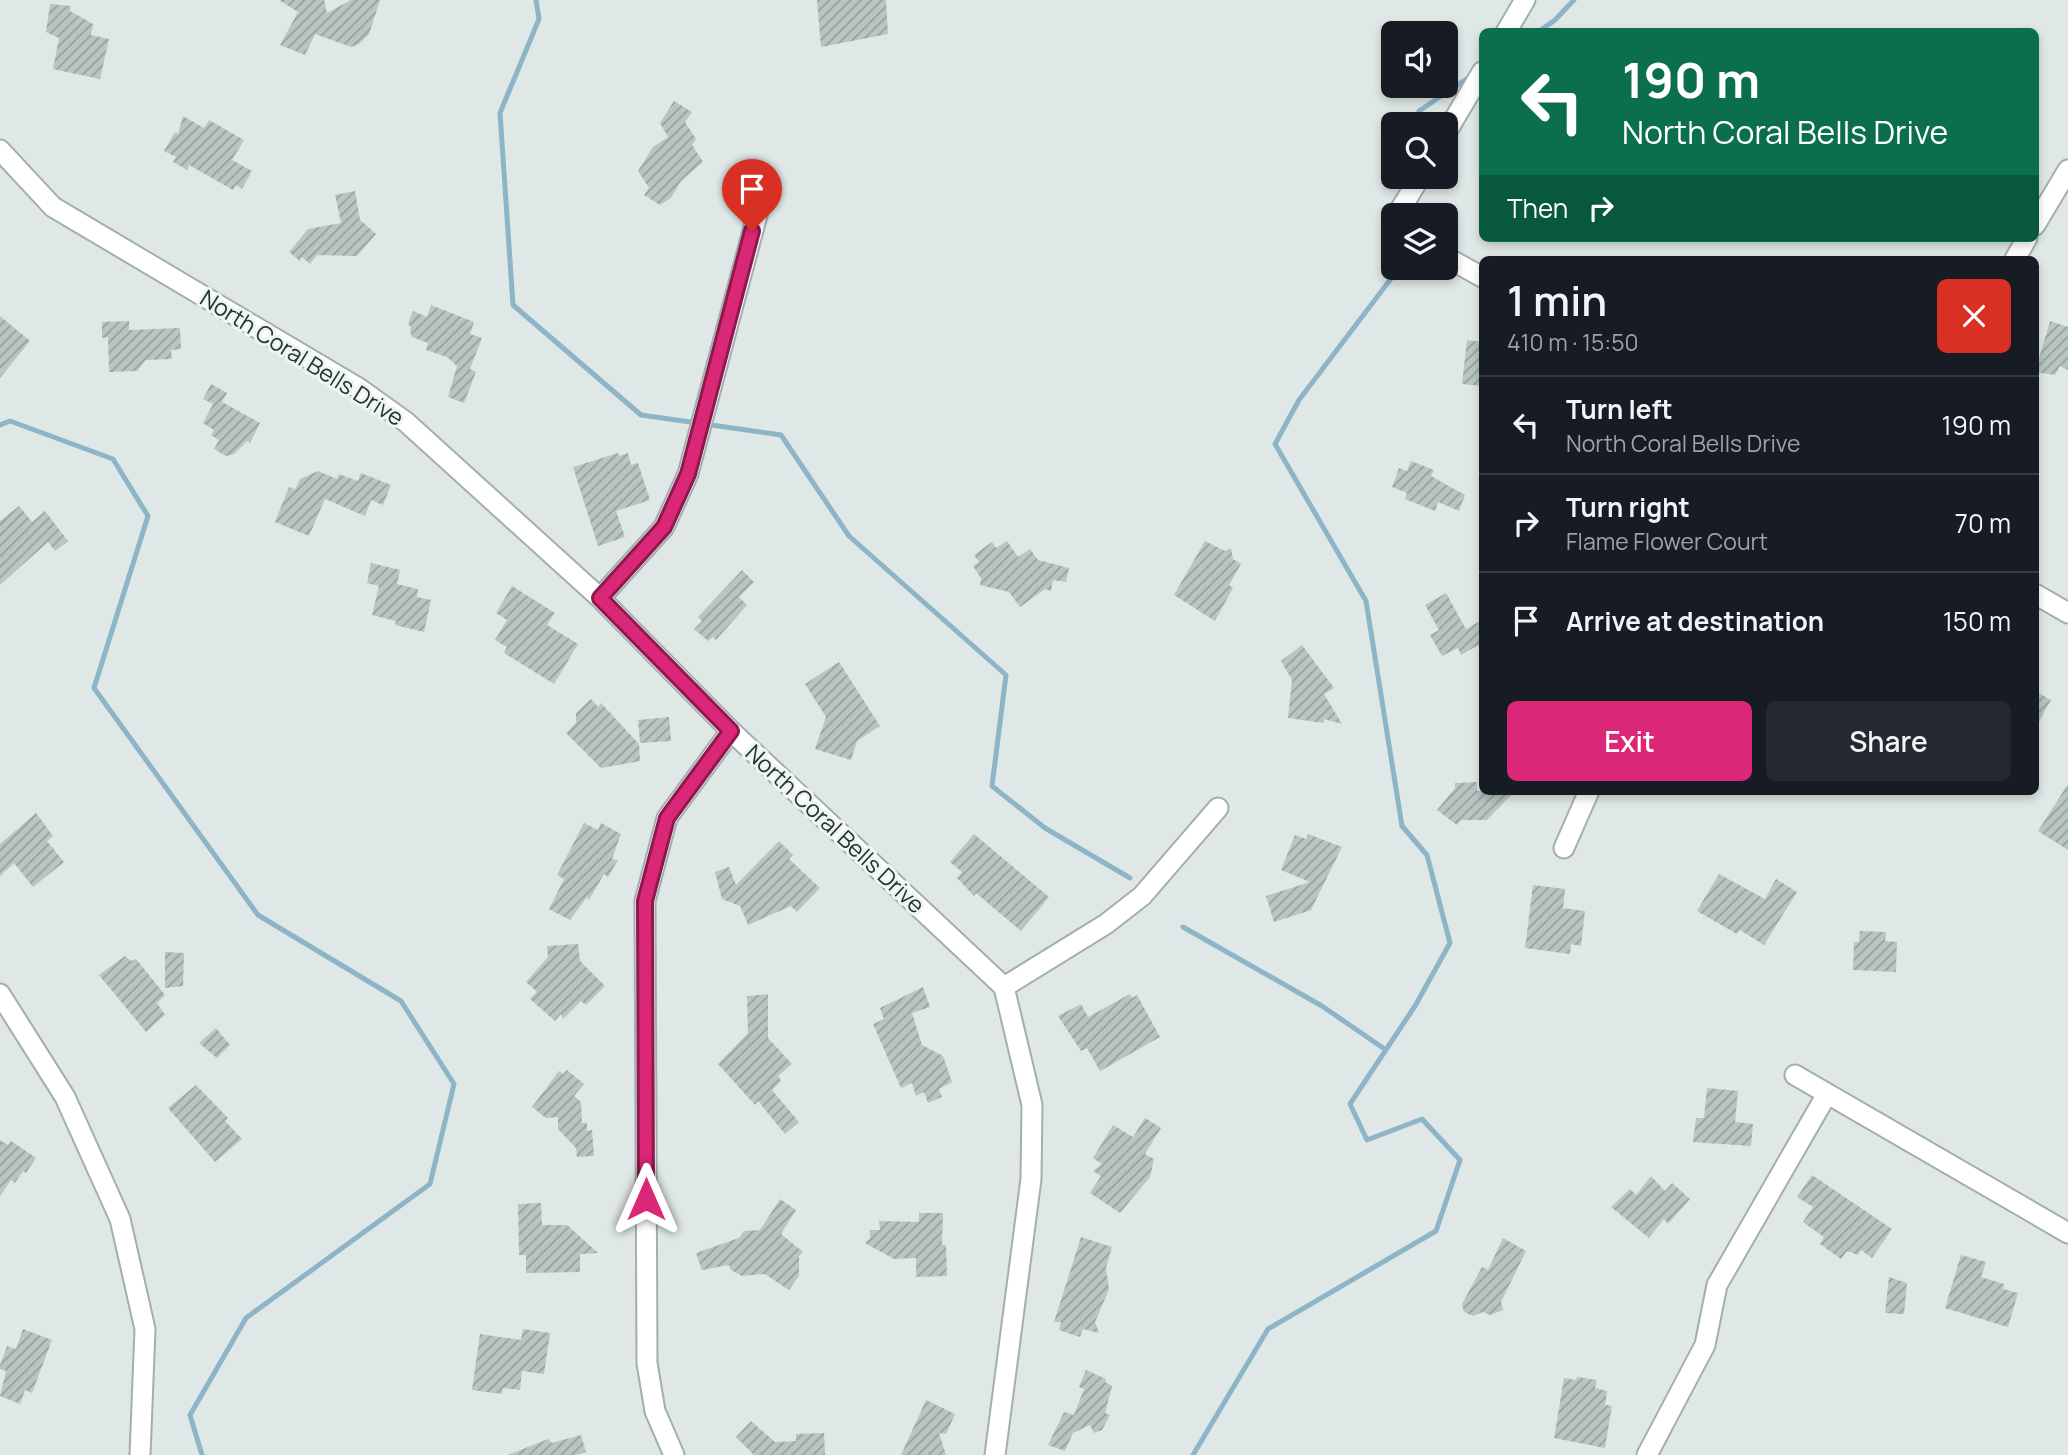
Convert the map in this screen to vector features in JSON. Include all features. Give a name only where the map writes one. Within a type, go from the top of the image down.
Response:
[{"type":"street","points":[[1508,28],[1525,0]]},
{"type":"street","points":[[1458,113],[1479,77]]},
{"type":"street","name":"North Coral Bells Drive","points":[[0,150],[52,207],[360,389],[406,422],[600,598],[731,731],[1004,987]]},
{"type":"street","points":[[2039,218],[2068,170]]},
{"type":"street","points":[[600,598],[664,527],[688,474],[760,204]]},
{"type":"street","points":[[1458,264],[1479,275]]},
{"type":"street","points":[[2039,596],[2068,613]]},
{"type":"street","points":[[674,1455],[655,1411],[647,1363],[645,901],[667,818],[731,731]]},
{"type":"street","points":[[1564,848],[1587,795]]},
{"type":"street","points":[[995,1455],[1031,1179],[1032,1105],[1004,987],[1106,924],[1142,895],[1218,808]]},
{"type":"street","points":[[0,994],[65,1097],[120,1219],[145,1329],[140,1455]]},
{"type":"street","points":[[1795,1075],[2068,1233]]},
{"type":"street","points":[[1647,1455],[1705,1345],[1717,1284],[1827,1094]]},
{"type":"building","points":[[279,0],[324,0],[327,13],[351,0],[380,0],[369,34],[359,44],[351,47],[315,34],[305,55],[280,45],[298,12]]},
{"type":"building","points":[[817,0],[886,0],[888,34],[821,47]]},
{"type":"building","points":[[50,4],[71,6],[70,11],[93,24],[91,35],[109,39],[100,79],[53,69],[59,38],[46,32]]},
{"type":"building","points":[[674,101],[692,112],[685,122],[696,139],[692,145],[703,162],[681,181],[671,198],[660,205],[644,195],[649,188],[638,171],[653,147],[668,137],[660,123]]},
{"type":"building","points":[[183,116],[204,128],[209,120],[244,140],[232,160],[252,171],[242,189],[236,185],[233,190],[189,165],[187,170],[173,162],[176,157],[164,151],[175,132],[178,134]]},
{"type":"building","points":[[355,191],[360,220],[376,234],[357,256],[317,255],[310,264],[302,257],[300,261],[289,252],[308,229],[341,223],[335,195]]},
{"type":"building","points":[[431,305],[474,322],[470,334],[482,338],[470,369],[476,372],[464,403],[448,397],[457,366],[447,357],[426,350],[428,343],[412,337],[408,324],[413,311],[427,317]]},
{"type":"building","points":[[0,316],[30,341],[0,378]]},
{"type":"building","points":[[129,321],[129,330],[180,328],[181,349],[171,350],[172,359],[146,360],[137,371],[109,372],[108,337],[102,338],[102,322]]},
{"type":"building","points":[[2050,321],[2068,327],[2068,370],[2060,366],[2055,375],[2039,373],[2039,358]]},
{"type":"building","points":[[1467,340],[1479,342],[1479,386],[1462,384]]},
{"type":"building","points":[[211,384],[227,393],[222,402],[260,423],[250,443],[247,441],[234,454],[226,456],[214,449],[219,440],[211,435],[214,430],[203,423],[213,404],[203,399]]},
{"type":"building","points":[[618,453],[619,456],[628,453],[631,465],[638,463],[650,500],[616,511],[625,537],[598,546],[573,467]]},
{"type":"building","points":[[1411,461],[1434,470],[1431,476],[1465,495],[1459,511],[1438,502],[1435,511],[1405,499],[1407,493],[1392,487],[1399,468],[1407,471]]},
{"type":"building","points":[[318,471],[337,479],[339,474],[358,481],[361,473],[391,485],[383,505],[371,500],[365,516],[325,499],[309,536],[275,522],[289,487],[295,489],[300,479]]},
{"type":"building","points":[[19,506],[32,522],[45,511],[68,541],[55,551],[48,542],[0,585],[0,521]]},
{"type":"building","points":[[1007,541],[1018,557],[1030,549],[1038,560],[1069,568],[1066,582],[1053,580],[1051,591],[1045,589],[1020,607],[1009,592],[980,585],[981,578],[973,566],[979,562],[974,555],[992,542],[996,548]]},
{"type":"building","points":[[1205,541],[1225,551],[1231,548],[1233,559],[1241,564],[1229,585],[1233,588],[1215,621],[1174,595]]},
{"type":"building","points":[[371,563],[400,570],[397,584],[418,589],[417,597],[431,600],[424,632],[395,625],[396,621],[372,615],[379,586],[367,583]]},
{"type":"building","points":[[742,570],[754,582],[739,597],[747,605],[716,640],[713,637],[708,641],[694,629],[702,621],[698,617]]},
{"type":"building","points":[[512,586],[555,613],[547,625],[578,644],[554,684],[504,653],[507,647],[495,640],[507,620],[496,613]]},
{"type":"building","points":[[1446,593],[1466,629],[1479,622],[1479,645],[1461,655],[1458,648],[1442,656],[1430,635],[1439,630],[1425,605]]},
{"type":"building","points":[[1302,645],[1334,688],[1324,694],[1342,724],[1324,719],[1324,723],[1288,718],[1292,680],[1281,661]]},
{"type":"building","points":[[839,662],[880,726],[857,741],[851,760],[815,749],[826,717],[805,684]]},
{"type":"building","points":[[2039,693],[2051,700],[2039,722]]},
{"type":"building","points":[[591,699],[598,707],[601,703],[639,744],[640,761],[601,768],[566,733],[576,723],[576,713]]},
{"type":"building","points":[[669,717],[671,741],[640,743],[638,720]]},
{"type":"building","points":[[1477,782],[1479,795],[1511,795],[1487,820],[1461,820],[1457,825],[1437,810],[1455,788],[1455,783]]},
{"type":"building","points":[[2068,784],[2068,850],[2038,831]]},
{"type":"building","points":[[36,813],[53,836],[47,841],[64,862],[33,887],[14,863],[0,876],[0,844]]},
{"type":"building","points":[[584,823],[598,830],[601,823],[621,834],[612,859],[618,860],[608,877],[604,874],[589,900],[587,897],[570,920],[549,909],[564,879],[557,875]]},
{"type":"building","points":[[974,834],[1049,897],[1021,931],[976,893],[974,896],[957,878],[962,872],[950,862]]},
{"type":"building","points":[[1308,834],[1342,847],[1311,910],[1274,922],[1266,896],[1310,882],[1281,870],[1295,835],[1306,839]]},
{"type":"building","points":[[779,841],[793,855],[789,859],[820,888],[797,912],[791,906],[748,925],[740,906],[722,899],[715,872],[729,867],[736,885]]},
{"type":"building","points":[[1719,874],[1765,899],[1776,879],[1797,892],[1764,945],[1740,930],[1737,934],[1697,911]]},
{"type":"building","points":[[1533,885],[1565,889],[1563,908],[1585,911],[1581,946],[1571,944],[1570,954],[1525,948]]},
{"type":"building","points":[[1860,931],[1886,932],[1885,941],[1897,942],[1896,972],[1853,970],[1854,942],[1859,942]]},
{"type":"building","points":[[578,944],[580,961],[605,986],[586,1005],[581,1001],[563,1019],[561,1014],[555,1021],[530,999],[537,992],[526,982],[548,957],[547,946]]},
{"type":"building","points":[[165,952],[184,953],[183,986],[165,988]]},
{"type":"building","points":[[125,956],[131,961],[136,959],[165,995],[157,1003],[165,1015],[146,1032],[99,975]]},
{"type":"building","points":[[923,987],[930,1007],[912,1013],[922,1045],[943,1056],[952,1082],[939,1089],[942,1097],[928,1103],[924,1092],[916,1096],[912,1083],[901,1088],[873,1024],[884,1019],[880,1008]]},
{"type":"building","points":[[768,994],[768,1038],[792,1064],[778,1076],[781,1081],[772,1090],[799,1122],[785,1134],[758,1101],[755,1105],[718,1064],[748,1033],[747,996]]},
{"type":"building","points":[[1130,994],[1132,998],[1137,995],[1160,1037],[1100,1071],[1087,1048],[1081,1051],[1058,1016],[1081,1004],[1088,1017]]},
{"type":"building","points":[[216,1028],[230,1045],[217,1058],[199,1043]]},
{"type":"building","points":[[567,1070],[584,1084],[574,1096],[581,1102],[582,1123],[587,1123],[587,1131],[592,1130],[594,1156],[577,1157],[576,1148],[558,1129],[558,1117],[546,1118],[532,1107],[559,1071],[563,1074]]},
{"type":"building","points":[[196,1085],[228,1118],[225,1121],[242,1139],[215,1162],[168,1108]]},
{"type":"building","points":[[1707,1088],[1738,1091],[1735,1122],[1753,1124],[1751,1146],[1693,1142],[1696,1118],[1704,1118]]},
{"type":"building","points":[[1145,1118],[1161,1128],[1145,1154],[1154,1159],[1150,1177],[1120,1213],[1090,1193],[1101,1176],[1093,1171],[1102,1164],[1093,1158],[1113,1125],[1133,1137]]},
{"type":"building","points":[[0,1140],[8,1145],[11,1141],[36,1158],[26,1173],[23,1171],[15,1183],[11,1180],[0,1196]]},
{"type":"building","points":[[1812,1175],[1892,1229],[1872,1258],[1861,1250],[1858,1255],[1847,1251],[1841,1259],[1820,1244],[1824,1237],[1803,1222],[1813,1207],[1797,1197]]},
{"type":"building","points":[[1651,1176],[1665,1191],[1672,1183],[1690,1199],[1668,1224],[1664,1219],[1649,1238],[1611,1207],[1630,1189],[1636,1195]]},
{"type":"building","points":[[780,1199],[796,1210],[781,1234],[803,1252],[799,1256],[799,1276],[789,1290],[765,1274],[742,1276],[731,1270],[729,1265],[702,1270],[696,1253],[739,1238],[744,1231],[760,1230]]},
{"type":"building","points":[[541,1203],[542,1225],[567,1225],[598,1253],[580,1254],[580,1272],[526,1273],[526,1255],[519,1255],[518,1204]]},
{"type":"building","points":[[919,1213],[943,1213],[942,1245],[946,1245],[947,1276],[916,1277],[916,1258],[894,1259],[865,1243],[870,1238],[870,1230],[880,1230],[879,1221],[919,1222]]},
{"type":"building","points":[[1081,1237],[1112,1247],[1106,1268],[1109,1289],[1095,1322],[1099,1333],[1083,1329],[1080,1337],[1059,1330],[1061,1322],[1054,1322]]},
{"type":"building","points":[[1503,1238],[1526,1251],[1501,1302],[1503,1310],[1490,1315],[1483,1312],[1473,1316],[1464,1312],[1462,1304],[1482,1267],[1488,1270]]},
{"type":"building","points":[[1961,1255],[1986,1262],[1981,1277],[2004,1284],[2003,1289],[2018,1293],[2008,1327],[1945,1308]]},
{"type":"building","points":[[1889,1277],[1907,1283],[1904,1314],[1885,1313]]},
{"type":"building","points":[[23,1329],[52,1340],[32,1393],[25,1390],[20,1404],[0,1396],[6,1371],[0,1369],[0,1365],[7,1346],[16,1349]]},
{"type":"building","points":[[523,1329],[550,1333],[544,1374],[522,1371],[520,1390],[503,1388],[502,1394],[472,1390],[480,1334],[521,1340]]},
{"type":"building","points":[[1086,1370],[1106,1379],[1105,1382],[1112,1386],[1105,1413],[1110,1415],[1102,1430],[1094,1433],[1090,1425],[1073,1433],[1065,1451],[1048,1445],[1064,1412],[1074,1415],[1084,1389],[1079,1387]]},
{"type":"building","points":[[1577,1377],[1597,1380],[1595,1388],[1607,1391],[1605,1405],[1612,1406],[1605,1448],[1554,1438],[1564,1378],[1576,1380]]},
{"type":"building","points":[[926,1400],[955,1414],[946,1434],[939,1433],[946,1455],[901,1455]]},
{"type":"building","points":[[751,1421],[775,1442],[796,1441],[796,1434],[824,1433],[825,1455],[754,1455],[736,1437]]},
{"type":"building","points":[[581,1435],[586,1452],[577,1455],[508,1455],[548,1439],[552,1443]]},
{"type":"waterway","points":[[536,0],[539,19],[500,113],[513,305],[641,415],[781,435],[849,536],[1006,675],[992,786],[1045,828],[1130,878]]},
{"type":"waterway","points":[[1544,28],[1574,0]]},
{"type":"waterway","points":[[1419,112],[1471,76]]},
{"type":"waterway","points":[[1193,1455],[1268,1329],[1436,1231],[1460,1160],[1422,1119],[1367,1140],[1350,1104],[1415,1006],[1450,943],[1427,855],[1402,826],[1366,601],[1275,444],[1299,400],[1390,280]]},
{"type":"waterway","points":[[0,425],[10,421],[113,459],[148,516],[94,688],[258,915],[401,1001],[454,1084],[430,1184],[246,1318],[190,1415],[202,1455]]},
{"type":"waterway","points":[[1183,927],[1322,1006],[1386,1050]]},
{"type":"route","points":[[646,1199],[645,901],[667,818],[731,731],[600,598],[664,527],[688,474],[752,231]]}]
